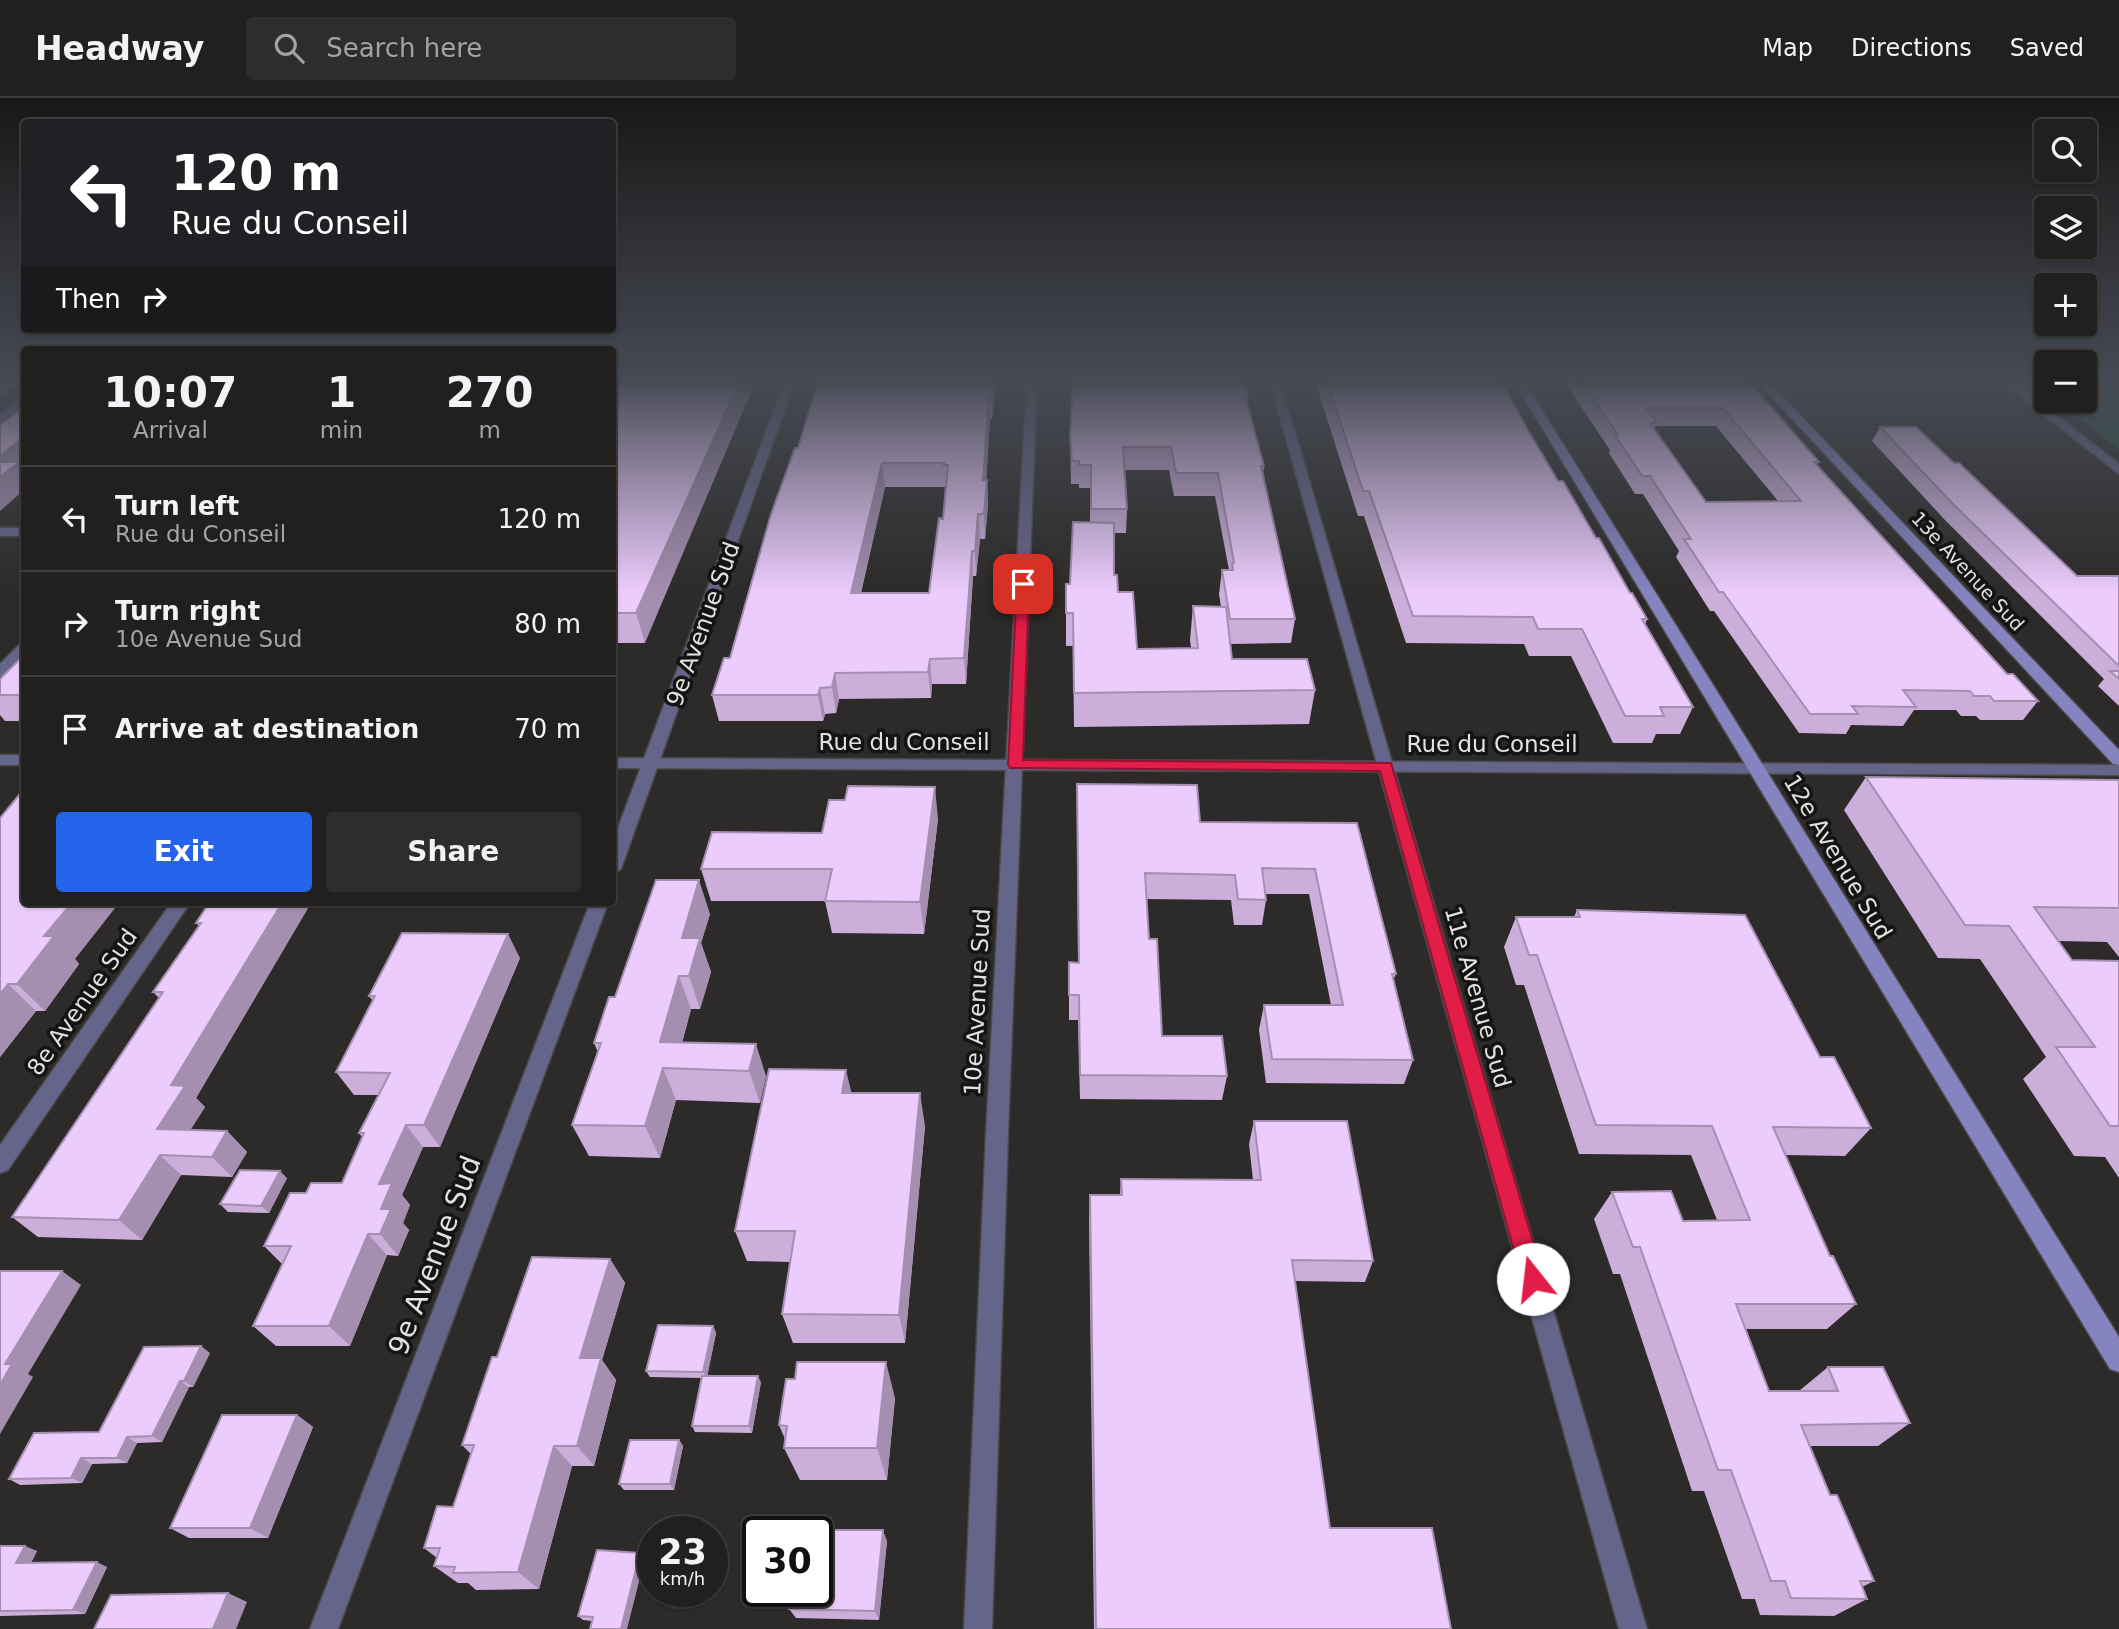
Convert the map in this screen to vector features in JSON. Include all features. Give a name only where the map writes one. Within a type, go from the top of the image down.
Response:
[{"type":"main road","name":"12e Avenue Sud","points":[[1561,449],[2119,1360]]},
{"type":"main road","name":"13e Avenue Sud","points":[[1826,449],[2119,760]]},
{"type":"street","name":"9e Avenue Sud","points":[[616,858],[765,449]]},
{"type":"street","name":"10e Avenue Sud","points":[[978,1629],[997,1134],[1029,449]]},
{"type":"street","name":"11e Avenue Sud","points":[[1295,449],[1633,1629]]},
{"type":"street","points":[[2093,449],[2119,470]]},
{"type":"street","points":[[0,532],[21,532]]},
{"type":"street","points":[[0,672],[21,651]]},
{"type":"street","points":[[0,760],[21,760]]},
{"type":"street","name":"Rue du Conseil","points":[[616,763],[2119,770]]},
{"type":"street","name":"8e Avenue Sud","points":[[0,1163],[179,906]]},
{"type":"street","name":"9e Avenue Sud","points":[[324,1629],[598,906]]},
{"type":"building","points":[[616,449],[709,449],[636,613],[616,613]]},
{"type":"building","points":[[794,449],[985,449],[983,480],[987,480],[984,514],[978,514],[975,551],[972,551],[964,658],[930,659],[928,672],[835,673],[832,687],[820,688],[818,695],[712,695],[724,658],[730,658],[771,514]],"holes":[[[882,463],[944,463],[943,465],[948,465],[943,519],[939,518],[929,593],[851,593]]]},
{"type":"building","points":[[1071,449],[1123,449],[1127,509],[1091,509],[1091,465],[1079,465],[1079,461],[1072,461]]},
{"type":"building","points":[[1171,449],[1260,449],[1295,619],[1230,619],[1222,570],[1233,570],[1234,563],[1218,473],[1176,473]]},
{"type":"building","points":[[1349,449],[1539,449],[1558,481],[1563,481],[1632,593],[1647,619],[1642,619],[1693,707],[1660,707],[1664,716],[1625,716],[1582,629],[1538,629],[1533,617],[1413,616],[1369,491],[1363,491]]},
{"type":"building","points":[[1625,449],[1669,449],[1706,502],[1801,501],[1758,449],[1808,449],[1819,462],[1814,462],[2007,674],[2013,674],[2038,701],[1994,701],[1990,696],[1974,696],[1970,691],[1903,690],[1916,707],[1852,706],[1858,714],[1810,714],[1723,592],[1719,592],[1684,539],[1691,539],[1650,476],[1642,476]]},
{"type":"building","points":[[1901,449],[1940,449],[1954,463],[1959,463],[2077,576],[2119,576],[2119,666],[1954,505]]},
{"type":"building","points":[[0,462],[19,462],[0,477]]},
{"type":"building","points":[[1073,522],[1114,523],[1114,575],[1117,575],[1118,592],[1133,592],[1137,649],[1198,648],[1193,606],[1226,607],[1232,659],[1307,659],[1315,690],[1074,693],[1073,613],[1066,613],[1066,584],[1070,584]]},
{"type":"building","points":[[21,658],[21,695],[0,695],[0,679]]},
{"type":"building","points":[[2110,671],[2119,671],[2119,679]]},
{"type":"building","points":[[1866,777],[2119,780],[2119,908],[2034,907],[2072,960],[2119,961],[2119,1126],[2110,1126],[2056,1047],[2095,1047],[2009,926],[1965,925]]},
{"type":"building","points":[[1077,784],[1197,785],[1200,822],[1357,823],[1396,974],[1392,974],[1413,1060],[1272,1059],[1264,1005],[1343,1005],[1315,869],[1262,868],[1266,900],[1238,899],[1235,875],[1145,873],[1149,939],[1157,939],[1162,1036],[1222,1036],[1227,1076],[1080,1075],[1079,995],[1069,995],[1069,962],[1079,963]]},
{"type":"building","points":[[848,786],[935,787],[920,902],[825,901],[832,869],[701,869],[712,832],[822,833],[829,800],[845,800]]},
{"type":"building","points":[[21,793],[21,906],[69,906],[44,936],[54,936],[17,984],[8,984],[0,994],[0,818]]},
{"type":"building","points":[[656,880],[699,880],[682,938],[700,938],[689,976],[679,976],[660,1042],[756,1044],[749,1071],[663,1068],[645,1126],[572,1125],[601,1043],[594,1043],[609,997],[615,997]]},
{"type":"building","points":[[207,906],[280,906],[171,1085],[185,1086],[157,1129],[227,1131],[212,1157],[160,1155],[119,1220],[12,1217],[163,992],[153,992],[201,923],[196,923]]},
{"type":"building","points":[[1577,910],[1745,915],[1820,1057],[1834,1057],[1871,1128],[1773,1127],[1830,1256],[1833,1256],[1856,1304],[1736,1304],[1769,1391],[1838,1391],[1828,1367],[1883,1367],[1910,1423],[1801,1425],[1830,1495],[1837,1495],[1874,1581],[1860,1581],[1867,1599],[1791,1598],[1785,1581],[1771,1581],[1731,1470],[1718,1470],[1640,1247],[1633,1247],[1612,1192],[1671,1191],[1683,1221],[1750,1220],[1712,1126],[1596,1125],[1537,955],[1529,955],[1516,917],[1580,917]]},
{"type":"building","points":[[402,933],[508,934],[424,1125],[406,1125],[379,1184],[392,1183],[381,1209],[391,1209],[380,1234],[368,1234],[329,1326],[253,1326],[291,1246],[264,1246],[290,1193],[306,1193],[311,1183],[342,1183],[364,1133],[359,1133],[390,1073],[336,1072],[375,996],[369,996]]},
{"type":"building","points":[[769,1069],[846,1070],[842,1093],[920,1093],[899,1315],[782,1314],[795,1231],[735,1231]]},
{"type":"building","points":[[1254,1121],[1347,1121],[1373,1261],[1292,1260],[1330,1528],[1432,1528],[1451,1629],[1096,1629],[1090,1195],[1122,1195],[1121,1179],[1261,1180]]},
{"type":"building","points":[[240,1170],[280,1171],[261,1206],[220,1204]]},
{"type":"building","points":[[532,1257],[610,1259],[580,1358],[601,1358],[577,1446],[554,1446],[518,1572],[453,1573],[455,1567],[434,1566],[440,1548],[424,1548],[437,1506],[453,1507],[474,1445],[462,1445],[492,1357],[497,1357]]},
{"type":"building","points":[[0,1271],[62,1271],[5,1364],[12,1364],[0,1385]]},
{"type":"building","points":[[658,1325],[713,1326],[703,1372],[646,1371]]},
{"type":"building","points":[[201,1346],[152,1436],[127,1437],[117,1458],[81,1458],[71,1478],[9,1479],[34,1433],[99,1432],[144,1347]]},
{"type":"building","points":[[797,1362],[886,1362],[877,1448],[784,1448],[787,1426],[779,1425],[786,1379],[795,1379]]},
{"type":"building","points":[[702,1376],[758,1376],[749,1426],[692,1426]]},
{"type":"building","points":[[222,1415],[297,1415],[250,1528],[170,1528]]},
{"type":"building","points":[[630,1440],[679,1440],[670,1484],[619,1484]]},
{"type":"building","points":[[833,1530],[883,1530],[875,1611],[789,1609],[833,1607]]},
{"type":"building","points":[[0,1546],[25,1546],[16,1563],[97,1562],[73,1610],[0,1611]]},
{"type":"building","points":[[597,1550],[637,1553],[637,1565],[621,1629],[590,1629],[593,1617],[578,1616]]},
{"type":"building","points":[[228,1593],[213,1629],[94,1629],[111,1595]]},
{"type":"route","points":[[1023,584],[1015,765],[1386,766],[1533,1279]]}]
